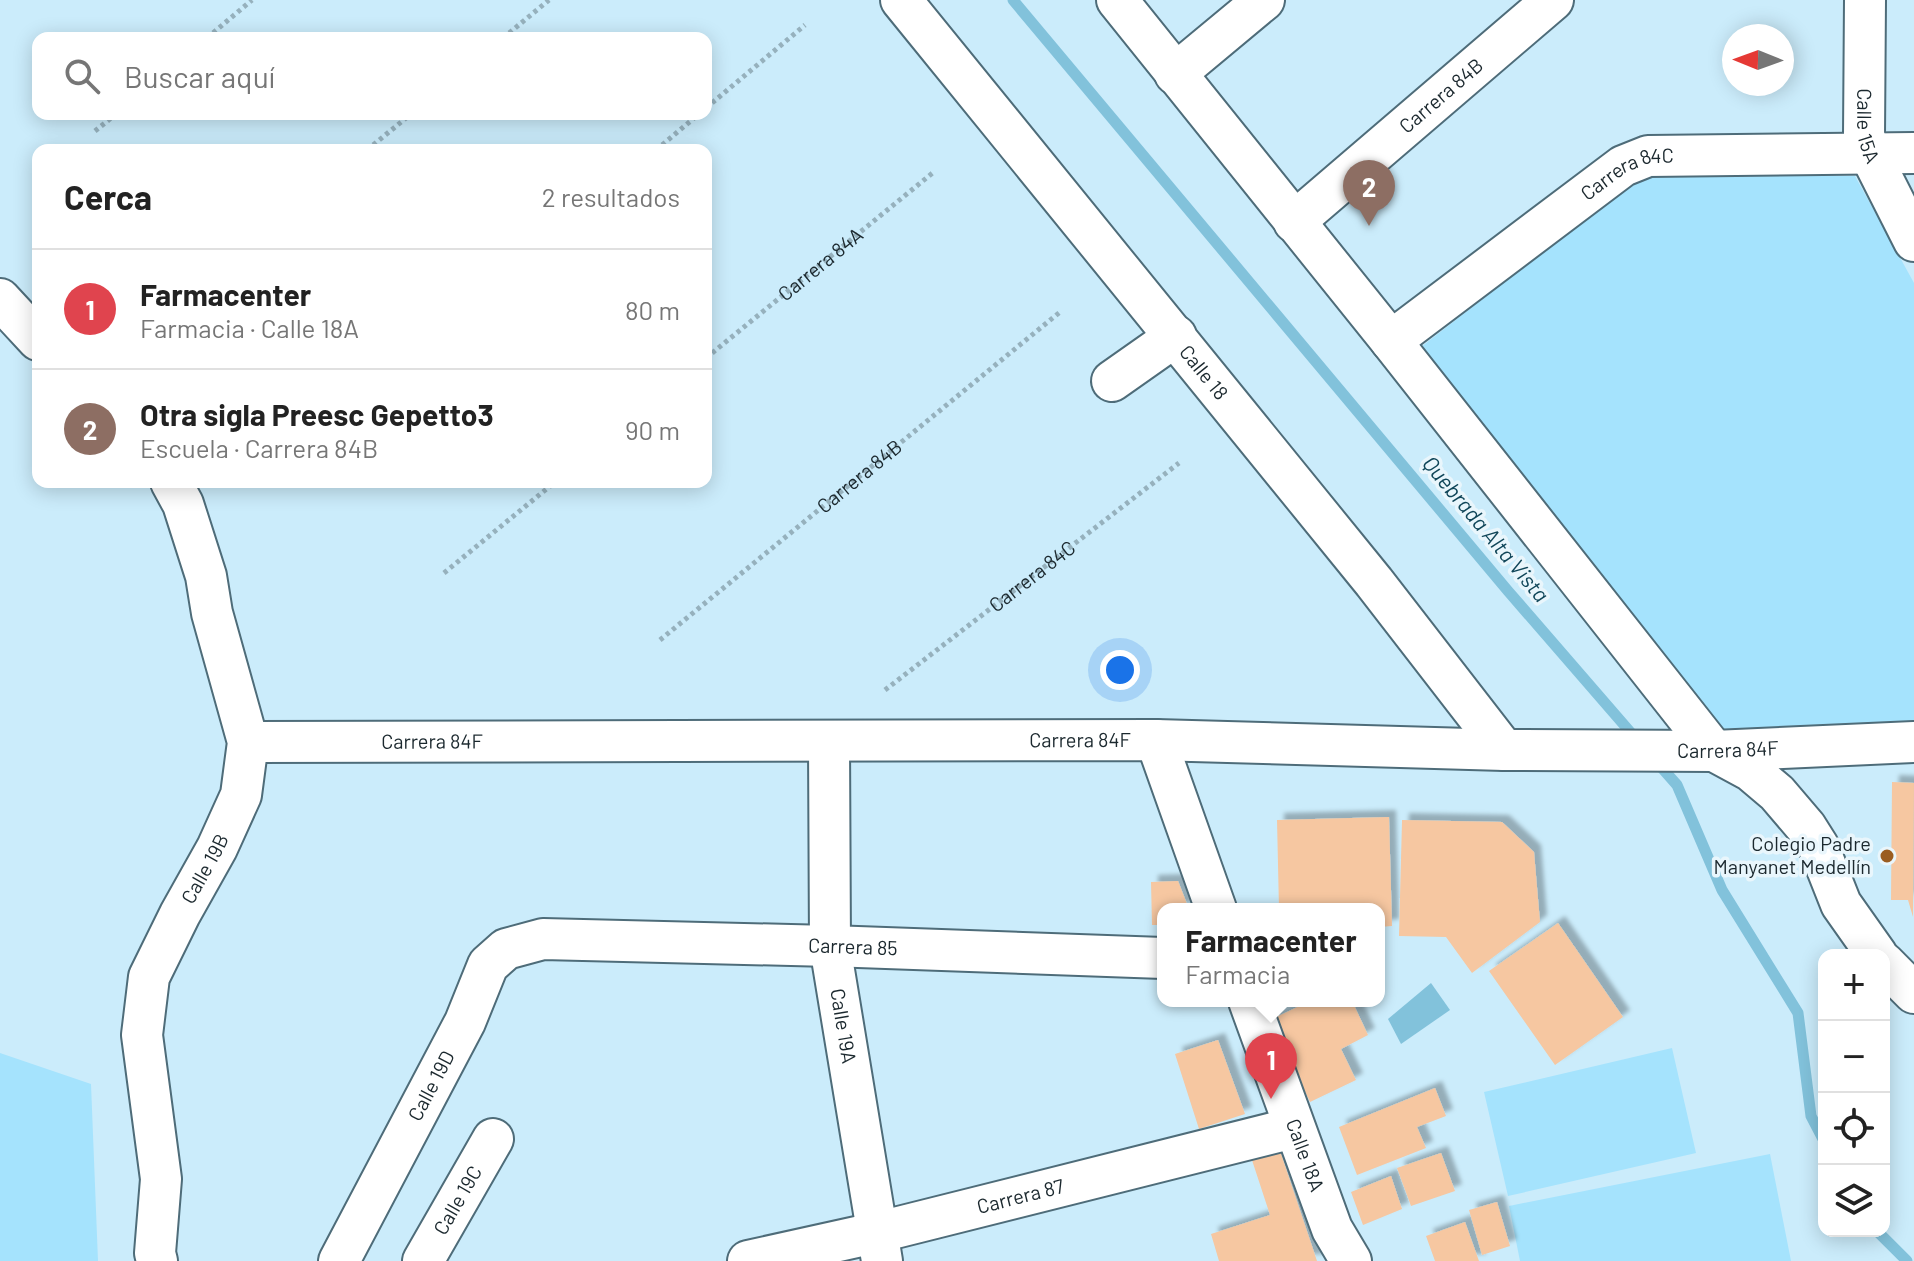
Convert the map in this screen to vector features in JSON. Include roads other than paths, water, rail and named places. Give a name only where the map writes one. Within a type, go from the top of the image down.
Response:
[{"type":"street","name":"Calle 18","points":[[901,0],[1374,582],[1504,750]]},
{"type":"street","points":[[1117,0],[1714,751],[1751,771],[1777,793],[1806,827],[1818,846],[1841,904],[1873,949]]},
{"type":"street","points":[[1175,74],[1264,0]]},
{"type":"street","name":"Carrera 84B","points":[[1294,222],[1553,0]]},
{"type":"street","name":"Calle 15A","points":[[1865,0],[1864,135],[1870,154],[1914,241]]},
{"type":"street","name":"Carrera 84C","points":[[1391,341],[1623,166],[1648,156],[1914,153]]},
{"type":"street","points":[[0,299],[32,334]]},
{"type":"street","points":[[1112,381],[1176,336]]},
{"type":"street","name":"Calle 19B","points":[[157,1261],[161,1179],[142,1035],[149,977],[217,848],[241,795],[248,742],[212,613],[206,576],[183,504],[174,488]]},
{"type":"street","points":[[1156,740],[1214,903]]},
{"type":"street","name":"Carrera 84F","points":[[248,742],[1156,740],[1504,750],[1714,751],[1914,742]]},
{"type":"street","name":"Calle 19A","points":[[829,743],[830,946],[880,1247]]},
{"type":"street","name":"Carrera 85","points":[[543,939],[1157,958]]},
{"type":"street","name":"Calle 19D","points":[[339,1261],[465,1022],[488,965],[506,949],[543,939]]},
{"type":"street","points":[[1890,969],[1914,993]]},
{"type":"street","name":"Calle 18A","points":[[1251,1007],[1332,1229],[1351,1261]]},
{"type":"street","name":"Carrera 87","points":[[748,1261],[880,1247],[1293,1128]]},
{"type":"street","name":"Calle 19C","points":[[423,1261],[493,1139]]},
{"type":"waterway","name":"Quebrada Alta Vista","points":[[1013,0],[1508,591],[1638,741]]},
{"type":"waterway","name":"Quebrada Alta Vista","points":[[1655,760],[1677,785],[1722,890],[1798,1013],[1811,1116],[1818,1129]]},
{"type":"waterway","name":"Quebrada Alta Vista","points":[[1883,1237],[1907,1261]]},
{"type":"place","name":"Otra sigla Preesc Gepetto3","points":[[1369,226]]},
{"type":"place","name":"Colegio Padre Manyanet Medellín","points":[[1887,856]]},
{"type":"place","name":"Farmacenter","points":[[1271,1099]]}]
